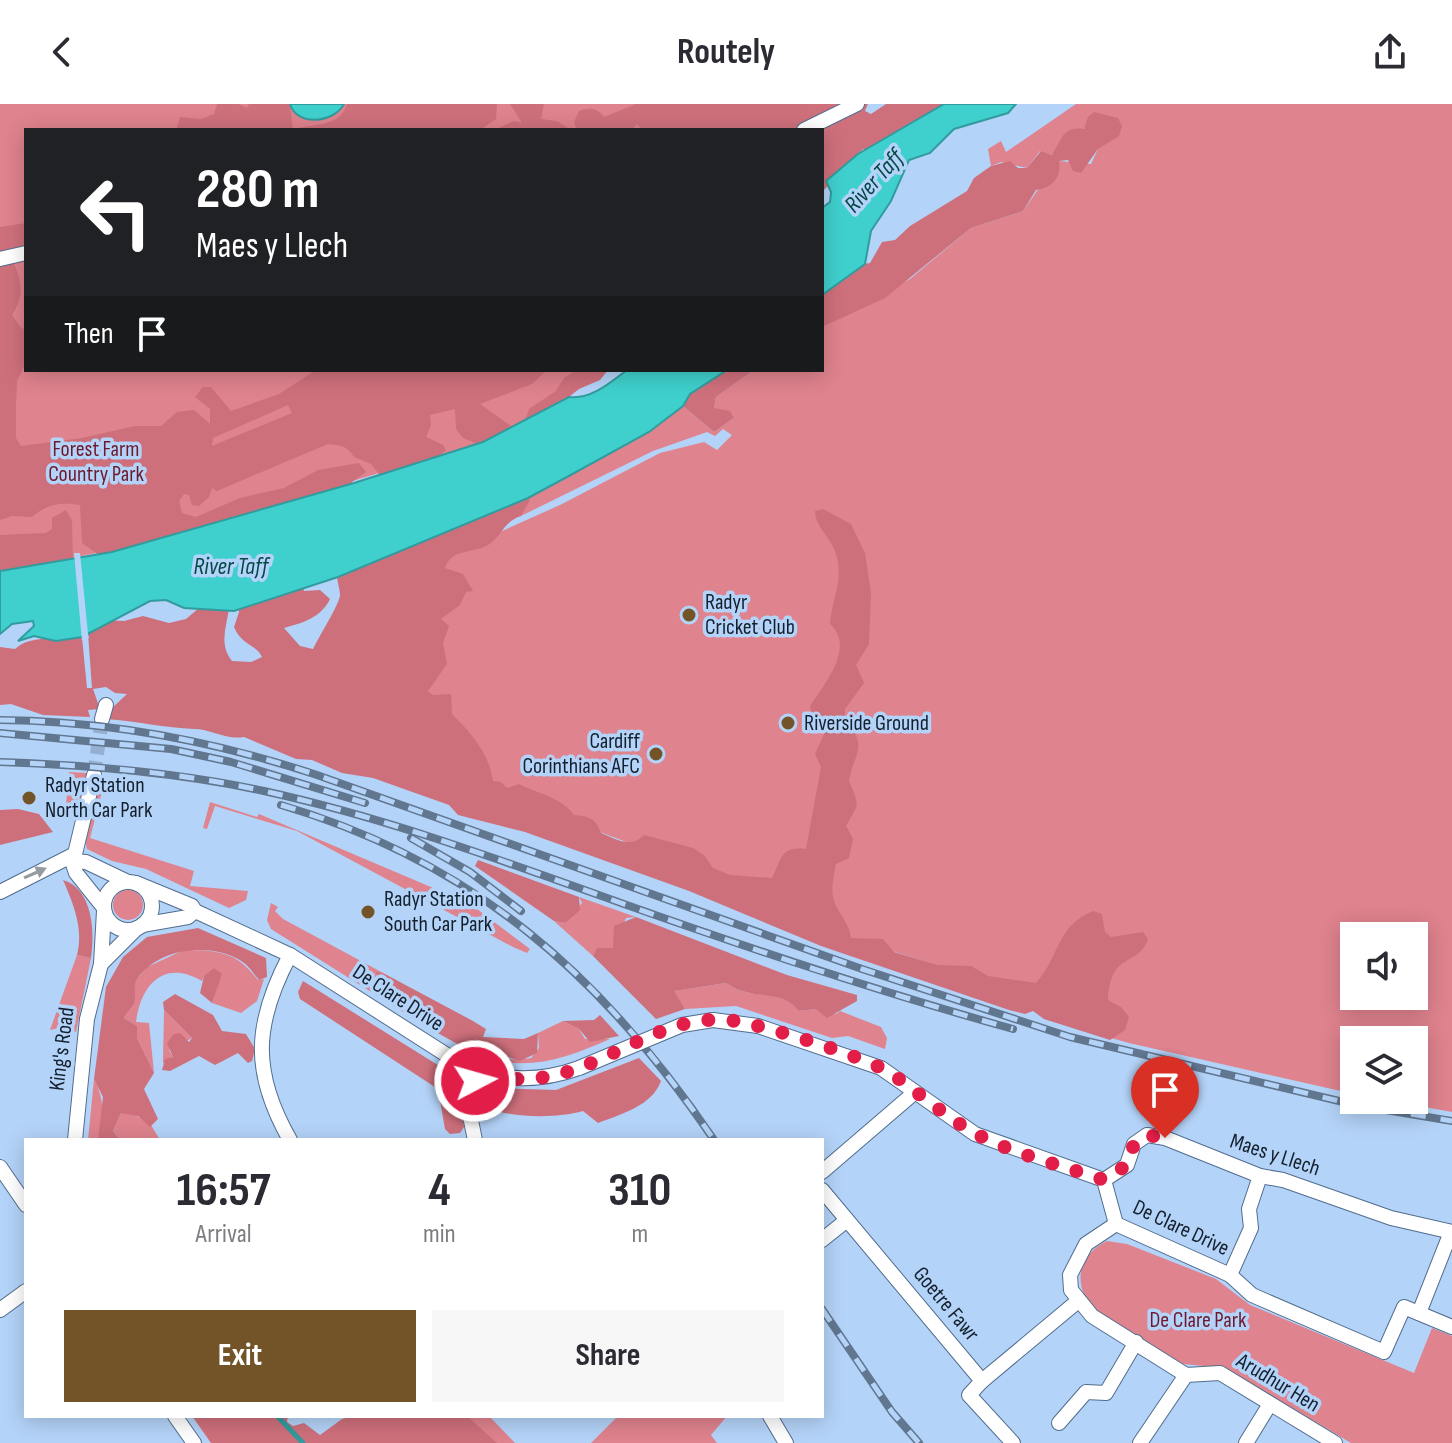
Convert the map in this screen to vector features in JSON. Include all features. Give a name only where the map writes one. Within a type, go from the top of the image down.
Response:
[{"type":"street","points":[[808,128],[857,104]]},
{"type":"street","points":[[0,259],[24,253]]},
{"type":"street","points":[[94,775],[80,842],[72,859],[76,873],[116,926],[140,926],[188,917],[195,911]]},
{"type":"street","points":[[0,892],[25,876],[72,859]]},
{"type":"street","name":"De Clare Drive","points":[[72,859],[192,906],[195,911],[290,955],[477,1072],[530,1079],[579,1068],[682,1025],[713,1020],[758,1026],[881,1068],[975,1134],[1104,1180],[1116,1224],[1230,1275],[1252,1295],[1384,1352],[1404,1307],[1419,1313]]},
{"type":"street","points":[[101,964],[150,914],[151,900],[132,882],[108,891],[104,910]]},
{"type":"street","name":"King's Road","points":[[75,1138],[87,1019],[101,964],[104,910]]},
{"type":"street","points":[[289,1138],[266,1088],[261,1033],[270,996],[290,955]]},
{"type":"street","points":[[475,1138],[469,1111],[477,1072]]},
{"type":"street","points":[[824,1170],[914,1093]]},
{"type":"street","name":"Maes y Llech","points":[[1104,1180],[1127,1165],[1134,1144],[1147,1135],[1165,1138],[1260,1176],[1283,1180],[1391,1218],[1452,1232]]},
{"type":"street","points":[[0,1167],[24,1202]]},
{"type":"street","points":[[1230,1275],[1251,1228],[1249,1209],[1260,1176]]},
{"type":"street","name":"Goetre Fawr","points":[[824,1192],[982,1381]]},
{"type":"street","points":[[824,1238],[847,1220]]},
{"type":"street","points":[[1116,1224],[1086,1244],[1076,1259],[1071,1290],[1092,1316],[1186,1375],[1140,1443]]},
{"type":"street","points":[[1452,1232],[1419,1313],[1452,1327]]},
{"type":"street","points":[[0,1310],[24,1292]]},
{"type":"street","points":[[1013,1443],[969,1395],[1078,1301]]},
{"type":"street","points":[[1059,1423],[1086,1392],[1106,1393],[1136,1342]]},
{"type":"street","name":"Arudhur Hen","points":[[1186,1375],[1220,1373],[1335,1443]]},
{"type":"street","points":[[1246,1443],[1270,1404]]},
{"type":"street","points":[[176,1418],[194,1443]]},
{"type":"street","points":[[771,1418],[786,1443]]},
{"type":"green space","name":"Forest Farm Country Park","points":[[0,104],[849,104],[799,128],[24,128],[24,372],[602,372],[545,412],[483,442],[135,546],[0,571]]},
{"type":"green space","points":[[217,104],[239,104],[247,108],[249,104],[290,104],[293,128],[177,128],[180,117],[201,119],[214,114]]},
{"type":"green space","points":[[347,104],[497,104],[496,119],[483,128],[301,128],[332,121]]},
{"type":"green space","points":[[510,104],[544,104],[541,119],[557,121],[568,128],[498,128],[514,121],[522,123]]},
{"type":"green space","points":[[636,104],[868,104],[865,111],[871,114],[886,104],[946,104],[870,155],[863,149],[824,190],[824,128],[640,128],[637,124],[633,128],[576,128],[574,122],[579,111],[583,110],[596,110],[604,117]]},
{"type":"green space","points":[[1076,104],[1452,104],[1452,1112],[1428,1108],[1428,1026],[1340,1026],[1340,1091],[1129,1043],[1044,1019],[1040,997],[831,932],[778,899],[488,790],[417,696],[444,557],[560,505],[660,453],[704,442],[717,450],[732,435],[723,429],[715,436],[707,432],[653,451],[521,516],[528,498],[649,432],[683,406],[714,432],[734,418],[714,408],[716,397],[751,372],[824,372],[824,326],[910,279],[971,228],[1023,211],[1058,161],[1091,164],[1098,149],[1088,126],[1061,142],[1052,155],[1040,151],[1027,168],[1001,162],[991,166],[988,149],[1001,141],[1006,152]]},
{"type":"green space","points":[[1094,112],[1118,118],[1122,126],[1119,136],[1098,149],[1081,173],[1073,171],[1068,160],[1059,161],[1055,181],[1036,190],[1023,211],[971,228],[885,298],[824,326],[824,284],[856,265],[870,263],[882,242],[895,240],[910,226],[967,191],[974,178],[991,166],[1010,161],[1018,168],[1027,168],[1041,151],[1052,155],[1067,132],[1084,129],[1088,117]]},
{"type":"green space","points":[[24,223],[24,249],[0,253],[0,227]]},
{"type":"green space","points":[[12,259],[20,281],[20,294],[12,315],[24,328],[24,367],[17,381],[16,438],[21,446],[82,438],[135,426],[161,426],[177,412],[194,410],[210,424],[210,409],[195,397],[203,387],[211,387],[231,411],[279,394],[313,372],[545,372],[532,384],[480,404],[511,426],[492,443],[475,443],[463,438],[456,429],[455,409],[430,415],[431,425],[426,437],[443,445],[446,450],[431,463],[386,483],[371,464],[354,457],[343,447],[328,444],[217,491],[212,488],[209,497],[199,506],[192,505],[189,495],[184,494],[179,501],[182,513],[196,517],[240,498],[284,488],[318,470],[359,463],[366,472],[352,482],[351,492],[103,558],[82,543],[80,505],[54,505],[32,517],[12,516],[0,520],[0,263]],"holes":[[[288,405],[292,413],[212,446],[213,438]]]},
{"type":"green space","points":[[573,372],[606,372],[600,380],[579,389],[533,425],[525,421],[529,409],[556,391],[564,378]]},
{"type":"green space","points":[[724,372],[751,372],[716,397],[714,408],[730,411],[734,418],[714,432],[683,406],[690,394]]},
{"type":"green space","points":[[525,496],[530,500],[521,516],[510,522],[488,545],[457,554],[445,568],[463,574],[473,591],[466,592],[460,605],[441,619],[449,626],[443,643],[447,664],[428,691],[433,695],[451,694],[452,714],[483,753],[493,781],[501,782],[507,788],[519,784],[549,796],[574,815],[591,819],[601,833],[618,840],[629,842],[644,835],[693,848],[704,855],[713,868],[730,875],[772,878],[786,852],[806,849],[821,767],[815,754],[825,732],[823,723],[813,717],[810,706],[839,655],[837,633],[830,624],[839,569],[834,549],[816,517],[815,511],[823,509],[851,524],[865,553],[871,593],[869,644],[856,665],[864,683],[845,709],[845,722],[853,730],[858,744],[849,781],[856,805],[846,826],[853,839],[849,858],[836,864],[832,893],[851,938],[883,939],[894,952],[938,965],[971,966],[988,976],[1036,983],[1071,925],[1093,911],[1102,914],[1105,932],[1111,937],[1143,932],[1148,939],[1138,954],[1119,966],[1110,984],[1108,1000],[1121,1007],[1129,1017],[1125,1030],[1110,1040],[1044,1019],[1033,1011],[1025,1014],[1009,1010],[821,946],[689,891],[525,832],[458,815],[449,805],[373,778],[342,773],[312,760],[296,759],[244,737],[106,719],[112,708],[127,694],[115,693],[106,687],[93,689],[100,709],[88,710],[90,717],[43,715],[11,704],[0,705],[0,647],[15,649],[37,639],[82,637],[87,688],[92,688],[88,634],[102,620],[124,621],[143,616],[169,623],[186,619],[206,602],[229,609],[225,643],[232,661],[251,662],[262,657],[234,627],[239,612],[239,593],[302,581],[304,591],[320,590],[330,599],[316,615],[284,628],[300,646],[313,649],[339,598],[336,567]]},
{"type":"green space","points":[[66,510],[72,520],[73,563],[0,587],[0,535],[46,533],[52,529],[52,518]]},
{"type":"green space","points":[[69,772],[87,773],[80,807],[66,804]]},
{"type":"green space","points":[[99,775],[106,776],[90,838],[194,871],[190,886],[248,891],[246,900],[229,908],[146,869],[112,861],[87,849],[85,840]]},
{"type":"green space","points":[[210,802],[257,817],[259,814],[452,896],[473,906],[530,949],[527,953],[513,947],[297,831],[215,806],[207,829],[203,828]]},
{"type":"green space","points":[[18,809],[39,814],[53,832],[0,845],[0,810]]},
{"type":"green space","points":[[478,860],[579,897],[580,910],[565,923],[554,921],[475,866]]},
{"type":"green space","points":[[63,880],[81,892],[90,913],[93,936],[91,958],[77,955],[78,926]]},
{"type":"green space","points":[[128,890],[134,891],[142,899],[142,911],[134,919],[128,920],[122,919],[114,911],[113,905],[114,899],[122,891]]},
{"type":"green space","points":[[579,897],[636,917],[626,918],[613,949],[598,948],[593,956],[554,921],[565,923],[582,903]]},
{"type":"green space","points":[[271,903],[278,907],[275,911],[283,919],[385,974],[380,974],[380,981],[393,989],[411,1014],[424,1012],[427,1027],[271,929],[267,920]]},
{"type":"green space","points":[[636,917],[787,975],[857,995],[857,1001],[827,1018],[816,1009],[798,1011],[784,1000],[746,992],[726,983],[674,991],[685,1009],[656,1019],[593,956],[597,948],[613,948],[614,926]]},
{"type":"green space","points":[[198,928],[266,958],[267,977],[259,980],[242,961],[226,954],[198,950],[170,955],[146,969],[136,982],[134,1003],[124,1018],[137,1026],[137,1038],[154,1073],[144,1089],[158,1119],[150,1127],[138,1116],[121,1113],[113,1131],[118,1138],[98,1138],[103,1097],[94,1079],[106,987],[123,957],[147,937]]},
{"type":"green space","points":[[184,950],[226,954],[235,958],[258,980],[264,979],[257,1001],[241,1013],[212,1003],[219,980],[204,976],[202,981],[176,973],[157,979],[143,996],[136,1022],[149,1023],[154,1073],[137,1038],[137,1026],[124,1018],[134,982],[147,967]]},
{"type":"green space","points":[[77,955],[91,958],[76,1032],[64,1027],[50,1030]]},
{"type":"green space","points":[[214,968],[222,974],[212,1003],[200,993],[204,976]]},
{"type":"green space","points":[[376,972],[473,1021],[486,1029],[483,1037],[524,1039],[538,1033],[537,1053],[520,1061],[502,1055],[477,1055],[427,1027],[424,1012],[411,1014]]},
{"type":"green space","points":[[303,981],[457,1077],[463,1085],[461,1104],[464,1127],[460,1133],[450,1134],[445,1129],[438,1089],[300,999],[298,992]]},
{"type":"green space","points":[[726,983],[746,992],[784,999],[798,1011],[816,1009],[836,1014],[840,1011],[881,1027],[887,1038],[885,1049],[848,1036],[832,1038],[736,1006],[685,1009],[673,991]]},
{"type":"green space","points":[[175,994],[213,1015],[222,1031],[246,1034],[255,1049],[252,1061],[248,1063],[238,1053],[215,1065],[199,1056],[170,1071],[162,1070],[165,1059],[173,1057],[167,1043],[174,1034],[180,1033],[189,1042],[192,1038],[164,1010],[163,1002]]},
{"type":"green space","points":[[164,1010],[192,1038],[169,1050],[173,1057],[163,1063]]},
{"type":"green space","points":[[600,1015],[619,1036],[590,1042],[579,1029],[563,1021],[594,1020]]},
{"type":"green space","points":[[563,1021],[579,1029],[585,1039],[610,1039],[545,1061],[512,1063],[477,1055],[504,1059],[531,1058],[539,1048],[538,1033]]},
{"type":"green space","points":[[639,1058],[661,1081],[657,1090],[635,1108],[598,1123],[583,1111],[532,1116],[480,1106],[484,1091],[489,1088],[556,1090]]},
{"type":"green space","points":[[94,1079],[102,1101],[102,1125],[99,1138],[88,1138]]},
{"type":"green space","points":[[129,1111],[151,1125],[159,1138],[118,1138],[113,1131],[121,1113]]},
{"type":"green space","name":"De Clare Park","points":[[1107,1241],[1127,1244],[1216,1279],[1250,1305],[1414,1373],[1432,1328],[1452,1336],[1452,1443],[1351,1443],[1225,1368],[1183,1364],[1094,1311],[1087,1301],[1081,1281],[1084,1263],[1097,1247]]},
{"type":"green space","points":[[193,1418],[288,1418],[287,1422],[293,1426],[304,1423],[320,1435],[346,1418],[469,1418],[497,1443],[211,1443]]},
{"type":"green space","points":[[385,1418],[491,1418],[515,1443],[407,1443]]},
{"type":"green space","points":[[616,1418],[725,1418],[711,1435],[717,1443],[591,1443]]},
{"type":"water","points":[[290,104],[344,104],[332,115],[316,120],[300,116]]},
{"type":"water","name":"River Taff","points":[[944,104],[1016,104],[1008,113],[954,129],[930,153],[909,160],[891,201],[871,231],[865,264],[824,294],[824,206],[830,202],[831,192],[826,181],[858,154]]},
{"type":"water","name":"River Taff","points":[[624,372],[724,372],[690,394],[683,406],[649,432],[528,498],[338,577],[234,611],[184,608],[166,600],[150,601],[82,637],[56,641],[34,636],[18,641],[34,626],[33,621],[12,624],[0,634],[0,571],[112,552],[354,483],[483,442],[569,397],[585,396]]},
{"type":"pier","points":[[74,553],[80,553],[89,638],[82,641]]},
{"type":"waterway","points":[[279,1418],[303,1443]]},
{"type":"tunnel","points":[[94,775],[102,719]]},
{"type":"railway","points":[[0,720],[121,729],[239,752],[317,775],[862,969],[1070,1037],[1356,1105],[1452,1121]]},
{"type":"railway","points":[[0,733],[171,749],[231,762],[365,803]]},
{"type":"railway","points":[[0,762],[166,774],[231,784],[310,802],[444,841],[718,937],[1013,1029]]},
{"type":"railway","points":[[281,805],[350,829],[414,858],[473,893],[528,932],[579,977],[626,1026],[713,1138]]},
{"type":"railway","points":[[411,838],[470,872],[521,911]]},
{"type":"railway","points":[[824,1312],[892,1412],[919,1443]]},
{"type":"place","name":"Radyr Cricket Club","points":[[689,615]]},
{"type":"place","name":"Riverside Ground","points":[[788,723]]},
{"type":"place","name":"Cardiff Corinthians AFC","points":[[656,754]]},
{"type":"place","name":"Radyr Station North Car Park","points":[[29,798]]},
{"type":"place","name":"Radyr Station South Car Park","points":[[368,912]]},
{"type":"route","points":[[475,1081],[477,1072],[515,1079],[551,1077],[682,1025],[723,1019],[758,1026],[881,1068],[975,1134],[1104,1180],[1127,1165],[1134,1144],[1147,1135],[1165,1138]]}]
